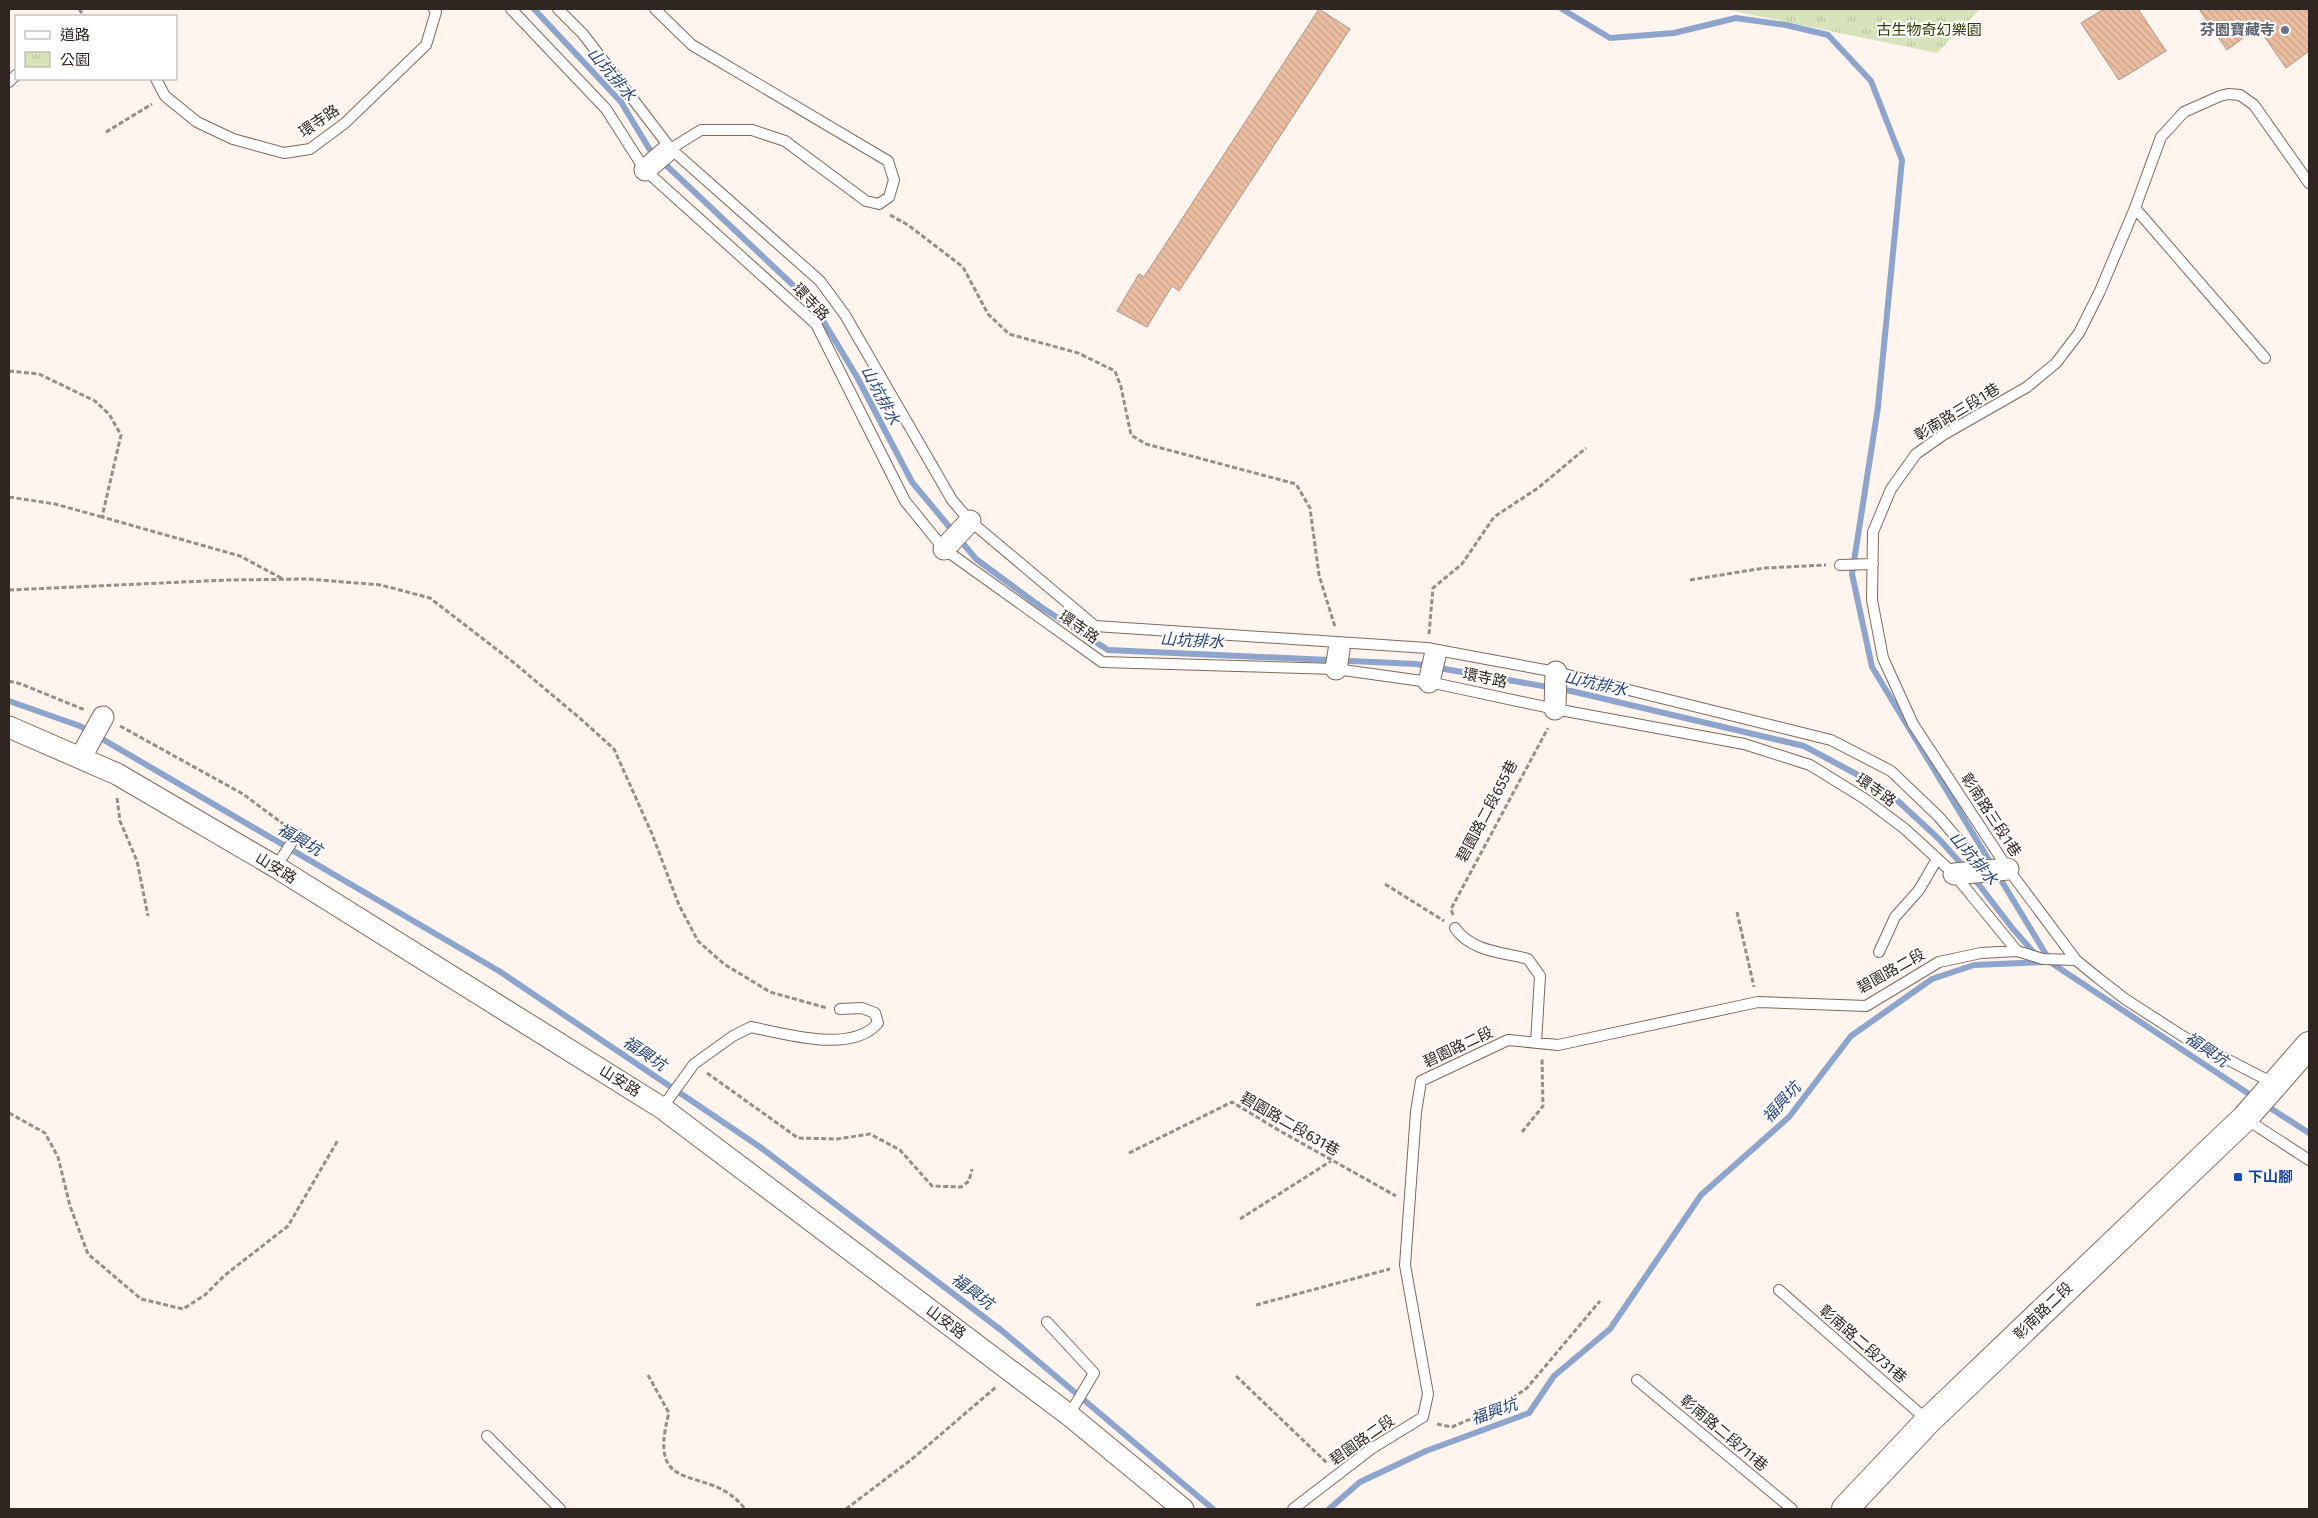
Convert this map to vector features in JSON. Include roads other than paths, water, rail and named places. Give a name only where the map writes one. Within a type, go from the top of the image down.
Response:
[{"type":"street","points":[[81,756],[103,717]]},
{"type":"street","name":"山安路","points":[[9,727],[81,756],[117,774],[276,867],[662,1108],[1069,1415],[1183,1509]]},
{"type":"street","points":[[1954,874],[2008,869]]},
{"type":"street","name":"彰南路二段","points":[[1845,1509],[1928,1421],[2245,1118],[2309,1045]]},
{"type":"lane","name":"環寺路","points":[[157,80],[165,96],[197,122],[233,139],[284,153],[310,149],[345,123],[426,45],[436,12],[434,9]]},
{"type":"lane","name":"環寺路","points":[[511,9],[606,109],[659,158],[816,324],[905,501],[955,537],[1094,626],[1338,657],[1431,665],[1831,740],[1891,771],[1939,817],[1984,870]]},
{"type":"lane","name":"環寺路","points":[[558,9],[583,34],[659,158],[820,281],[845,315],[952,500],[955,537],[1102,662],[1338,657],[1431,665],[1555,687],[1744,744],[1810,765],[1865,799],[1905,829],[1954,874],[2017,951]]},
{"type":"lane","points":[[655,9],[692,45],[888,161],[894,180],[889,197],[879,204],[866,201],[785,141],[752,130],[701,130],[659,158]]},
{"type":"lane","name":"彰南路三段1巷","points":[[2274,1083],[2184,1037],[2125,999],[2076,960],[2008,869],[1913,724],[1883,658],[1872,600],[1873,532],[1890,489],[1916,454],[1936,440],[2027,387],[2056,363],[2080,333],[2135,208],[2161,137],[2184,112],[2228,94],[2240,95],[2254,104],[2309,183]]},
{"type":"lane","points":[[2135,208],[2265,358]]},
{"type":"lane","points":[[1840,564],[1872,564]]},
{"type":"lane","points":[[276,867],[297,834]]},
{"type":"lane","points":[[1879,952],[1895,917],[1919,890],[1937,858]]},
{"type":"lane","points":[[1455,928],[1462,937],[1485,950],[1528,959],[1540,976],[1536,1043]]},
{"type":"lane","name":"碧園路二段","points":[[1293,1509],[1371,1449],[1423,1417],[1428,1394],[1405,1265],[1416,1112],[1421,1081],[1508,1040],[1558,1045],[1758,1002],[1866,1006],[1939,962],[1981,953],[2017,951],[2043,959],[2076,960]]},
{"type":"lane","points":[[662,1108],[694,1064],[733,1036],[751,1026],[814,1041],[854,1036],[871,1031],[878,1024],[875,1013],[862,1008],[840,1009]]},
{"type":"lane","points":[[2245,1118],[2309,1160]]},
{"type":"lane","name":"彰南路二段731巷","points":[[1779,1290],[1928,1421]]},
{"type":"lane","points":[[1048,1322],[1094,1373],[1069,1415]]},
{"type":"lane","name":"彰南路二段711巷","points":[[1637,1380],[1792,1509]]},
{"type":"lane","points":[[487,1436],[560,1509]]},
{"type":"waterway","name":"山坑排水","points":[[534,9],[621,102],[650,150],[813,304],[857,377],[912,482],[976,559],[1041,607],[1108,650],[1416,664],[1571,691],[1804,746],[1886,790],[1939,839],[1965,868]]},
{"type":"waterway","points":[[1562,9],[1610,38],[1674,33],[1736,18],[1786,25],[1828,35],[1871,81],[1902,160],[1878,407],[1852,574],[1872,667],[2050,961]]},
{"type":"waterway","name":"福興坑","points":[[9,701],[80,726],[499,971],[760,1147],[1001,1330],[1213,1509]]},
{"type":"waterway","name":"山坑排水","points":[[1973,877],[2013,929],[2036,955]]},
{"type":"waterway","name":"福興坑","points":[[2047,960],[2255,1098]]},
{"type":"waterway","name":"福興坑","points":[[1329,1509],[1360,1482],[1426,1451],[1529,1413],[1554,1376],[1610,1329],[1701,1195],[1789,1117],[1851,1036],[1932,979],[1974,965],[2045,962]]},
{"type":"waterway","name":"福興坑","points":[[2264,1104],[2309,1133]]},
{"type":"place","name":"芬園寶藏寺","points":[[2285,30]]},
{"type":"place","name":"下山腳","points":[[2238,1177]]},
{"type":"park label","name":"古生物奇幻樂園","points":[[1929,30]]}]
